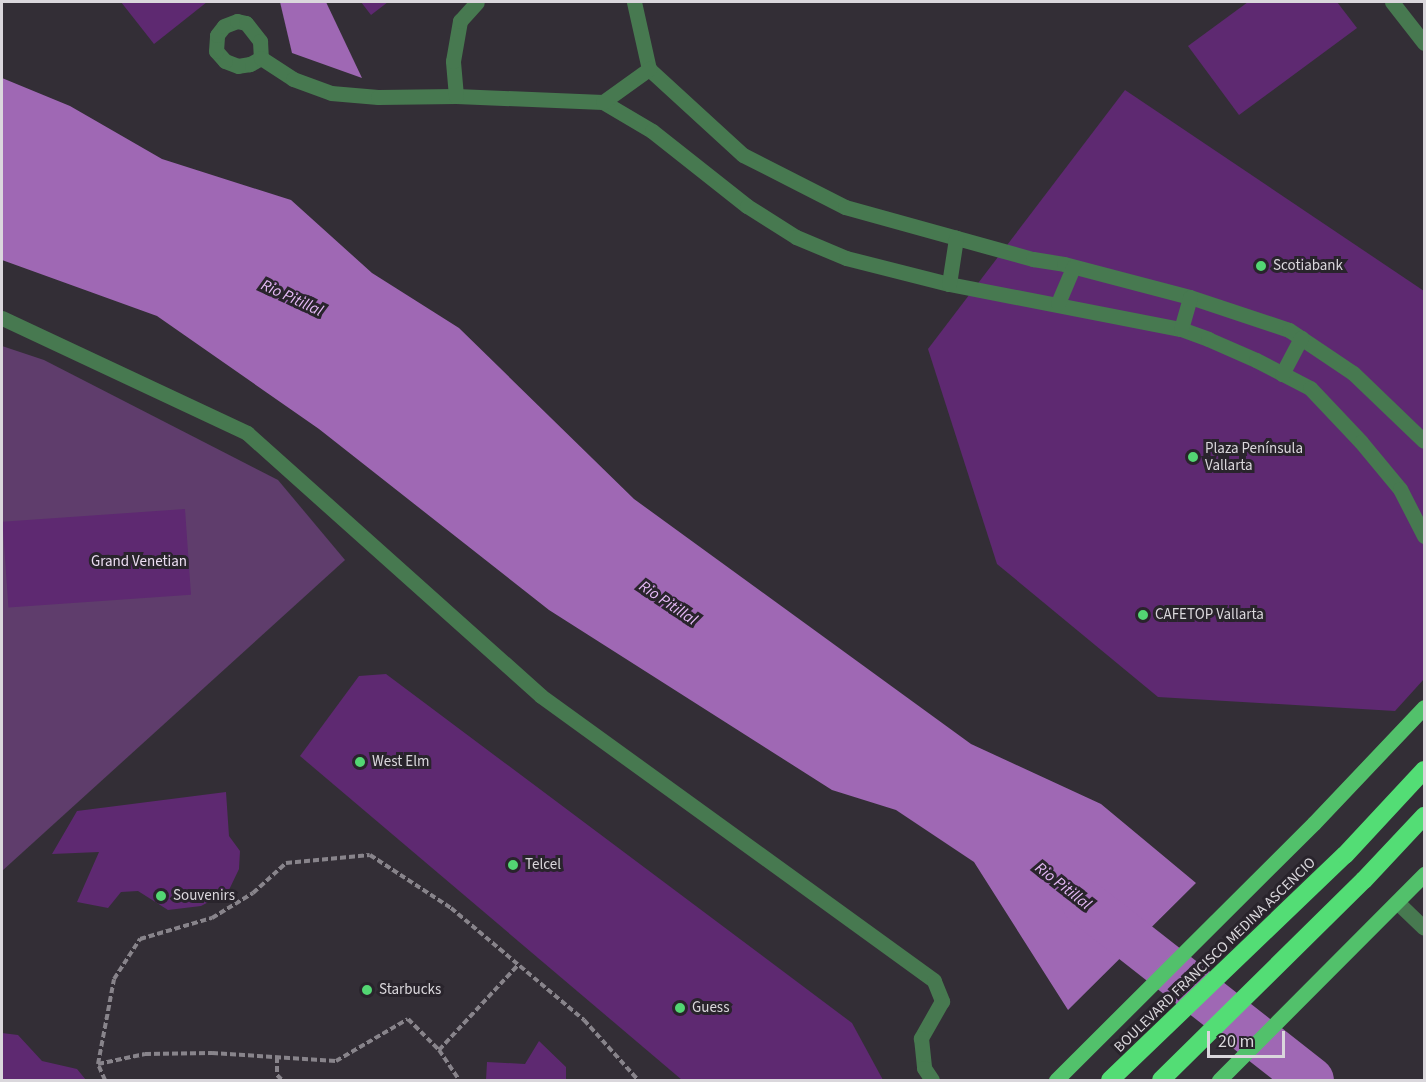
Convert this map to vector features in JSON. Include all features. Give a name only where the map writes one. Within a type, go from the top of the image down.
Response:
[{"type":"highway","name":"BOULEVARD FRANCISCO MEDINA ASCENCIO","points":[[1110,1080],[1345,855],[1425,770]]},
{"type":"highway","points":[[1161,1080],[1364,880],[1425,816]]},
{"type":"main road","points":[[1056,1080],[1314,823],[1425,707]]},
{"type":"main road","points":[[1219,1080],[1425,874]]},
{"type":"street","points":[[456,96],[453,61],[460,21],[477,2]]},
{"type":"street","points":[[634,2],[649,69],[743,154],[845,207],[956,238],[1190,297],[1289,330],[1353,373],[1425,441]]},
{"type":"street","points":[[1392,2],[1425,43]]},
{"type":"street","points":[[261,58],[293,79],[331,93],[378,97],[456,96],[603,102],[652,131],[747,206],[796,237],[846,258],[949,284],[1058,303],[1181,329],[1256,360],[1310,388],[1361,442],[1400,489],[1424,529]]},
{"type":"street","points":[[603,102],[649,69]]},
{"type":"street","points":[[949,284],[956,238]]},
{"type":"street","points":[[1058,303],[1073,267]]},
{"type":"street","points":[[1181,329],[1190,297]]},
{"type":"street","points":[[2,318],[247,433],[541,696],[934,981],[942,1001],[921,1038],[924,1068],[932,1080]]},
{"type":"street","points":[[1282,374],[1301,338]]},
{"type":"street","points":[[1393,906],[1425,928]]},
{"type":"path","points":[[105,1080],[98,1064],[114,979],[140,939],[212,918],[253,893],[286,863],[370,855],[451,908],[584,1020],[638,1080]]},
{"type":"path","points":[[439,1050],[518,965]]},
{"type":"path","points":[[98,1064],[145,1054],[212,1053],[336,1061],[408,1019],[439,1050],[459,1080]]},
{"type":"path","points":[[277,1057],[277,1075],[282,1080]]},
{"type":"green space","name":"Grand Venetian","points":[[2,346],[44,360],[278,480],[345,560],[2,871]]},
{"type":"water","points":[[280,2],[326,2],[362,78],[292,53]]},
{"type":"water","points":[[2,78],[70,106],[162,159],[291,200],[372,273],[459,328],[634,499],[971,744],[1101,804],[1196,883],[1068,1010],[974,862],[896,810],[832,790],[549,610],[319,429],[157,316],[2,260]]},
{"type":"building","points":[[121,2],[207,2],[154,44]]},
{"type":"building","points":[[361,2],[388,2],[371,15]]},
{"type":"building","points":[[1248,2],[1337,2],[1357,28],[1239,115],[1188,46]]},
{"type":"building","name":"Plaza Península Vallarta","points":[[1125,90],[1424,291],[1424,679],[1395,711],[1158,697],[997,564],[928,349]]},
{"type":"building","points":[[185,509],[191,595],[8,608],[2,522]]},
{"type":"building","points":[[386,674],[852,1023],[883,1080],[682,1080],[300,756],[359,676]]},
{"type":"building","points":[[226,792],[229,836],[240,851],[239,869],[228,892],[201,906],[168,910],[138,891],[121,892],[108,908],[77,902],[99,852],[52,854],[77,811]]},
{"type":"building","points":[[2,1033],[18,1035],[42,1061],[77,1069],[86,1080],[2,1080]]},
{"type":"building","points":[[539,1041],[566,1067],[566,1080],[486,1080],[487,1062],[525,1064]]},
{"type":"waterway","name":"Rio Pitillal","points":[[1085,903],[1311,1080]]},
{"type":"place","name":"Scotiabank","points":[[1261,266]]},
{"type":"place","name":"Plaza Península Vallarta","points":[[1193,457]]},
{"type":"place","name":"CAFETOP Vallarta","points":[[1143,615]]},
{"type":"place","name":"West Elm","points":[[360,762]]},
{"type":"place","name":"Telcel","points":[[513,865]]},
{"type":"place","name":"Souvenirs","points":[[161,896]]},
{"type":"place","name":"Starbucks","points":[[367,990]]},
{"type":"place","name":"Guess","points":[[680,1008]]}]
